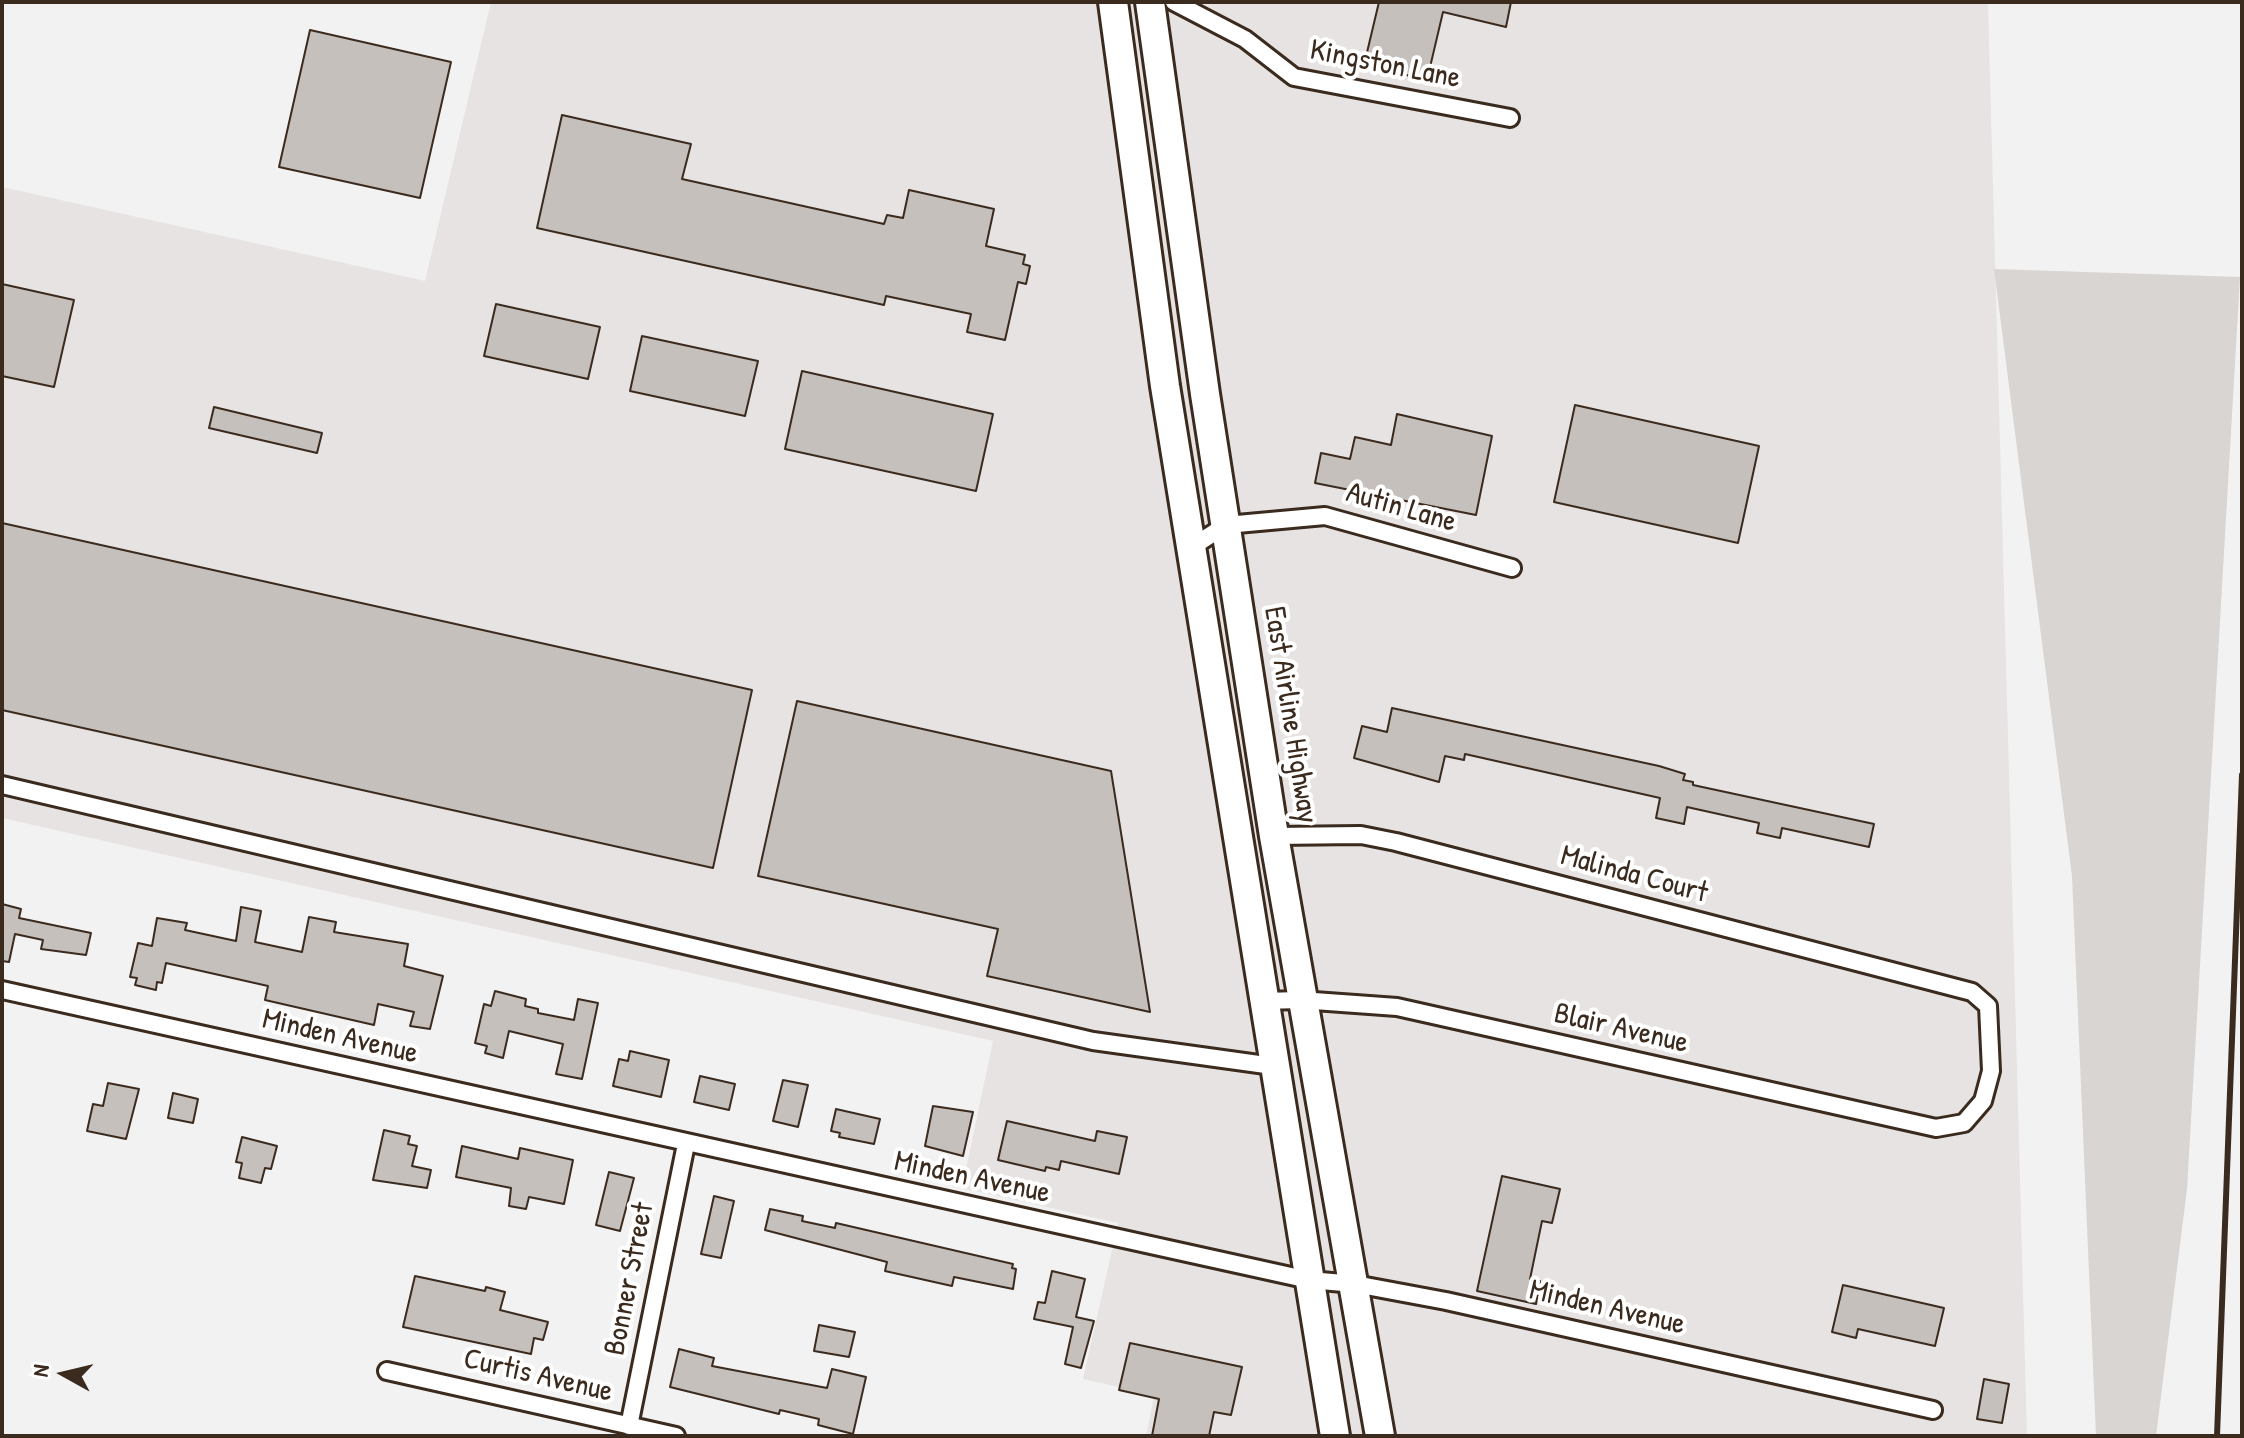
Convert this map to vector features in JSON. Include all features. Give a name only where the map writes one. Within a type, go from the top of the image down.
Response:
[{"type":"highway","points":[[1113,2],[1165,386],[1335,1436]]},
{"type":"highway","name":"East Airline Highway","points":[[1150,2],[1226,525],[1300,1000],[1355,1284],[1380,1436]]},
{"type":"street","name":"Kingston Lane","points":[[1174,2],[1245,39],[1294,77],[1510,118]]},
{"type":"street","name":"Autin Lane","points":[[1226,525],[1325,516],[1512,568]]},
{"type":"street","points":[[1192,547],[1226,525]]},
{"type":"street","points":[[2,785],[1093,1041],[1273,1066]]},
{"type":"street","name":"Malinda Court","points":[[1274,836],[1361,835],[1396,842],[1975,995],[1988,1006],[1991,1071],[1983,1101],[1964,1123]]},
{"type":"street","name":"Minden Avenue","points":[[2,990],[1309,1280],[1355,1284],[1933,1410]]},
{"type":"street","name":"Blair Avenue","points":[[1263,1001],[1300,1000],[1397,1007],[1936,1128],[1964,1123]]},
{"type":"street","name":"Bonner Street","points":[[629,1426],[686,1144]]},
{"type":"street","name":"Curtis Avenue","points":[[387,1371],[676,1436]]},
{"type":"shaded area","points":[[491,2],[1988,2],[2027,1436],[1146,1436],[1154,1395],[1083,1379],[1118,1223],[962,1188],[993,1041],[2,818],[2,187],[425,281]]},
{"type":"shaded area","points":[[1994,269],[2240,277],[2187,1189],[2156,1436],[2096,1436],[2072,876]]},
{"type":"building","points":[[1379,2],[1511,2],[1506,27],[1443,12],[1427,80],[1364,65]]},
{"type":"building","points":[[310,30],[451,62],[420,198],[279,167]]},
{"type":"building","points":[[562,115],[691,144],[682,179],[884,224],[887,215],[903,218],[909,190],[994,209],[986,246],[1025,255],[1023,264],[1030,266],[1026,284],[1018,282],[1005,340],[967,332],[971,314],[886,296],[884,305],[537,228]]},
{"type":"building","points":[[2,284],[74,300],[54,387],[2,376]]},
{"type":"building","points":[[496,304],[600,327],[588,379],[484,356]]},
{"type":"building","points":[[642,336],[758,361],[745,416],[630,391]]},
{"type":"building","points":[[802,371],[993,414],[976,491],[785,449]]},
{"type":"building","points":[[1575,405],[1759,446],[1738,543],[1554,502]]},
{"type":"building","points":[[214,407],[322,433],[317,453],[209,428]]},
{"type":"building","points":[[1397,414],[1492,436],[1476,515],[1315,483],[1321,453],[1350,459],[1355,437],[1391,445]]},
{"type":"building","points":[[2,523],[752,690],[713,868],[2,710]]},
{"type":"building","points":[[797,701],[1111,771],[1150,1012],[987,976],[998,929],[758,876]]},
{"type":"building","points":[[1392,708],[1659,766],[1685,774],[1683,780],[1693,782],[1693,785],[1874,824],[1869,847],[1782,828],[1780,838],[1757,833],[1759,823],[1687,807],[1684,824],[1656,818],[1660,798],[1465,754],[1464,760],[1445,756],[1439,782],[1354,758],[1362,726],[1387,732]]},
{"type":"building","points":[[2,904],[21,909],[19,918],[91,933],[86,955],[41,949],[43,940],[15,934],[9,962],[2,961]]},
{"type":"building","points":[[241,907],[261,911],[255,942],[302,952],[309,917],[336,922],[334,932],[408,944],[404,966],[443,976],[430,1029],[410,1026],[414,1012],[378,1004],[374,1025],[265,1000],[268,986],[166,963],[162,983],[157,982],[156,990],[135,985],[137,978],[130,977],[138,943],[152,946],[157,918],[187,923],[185,930],[236,941]]},
{"type":"building","points":[[495,991],[526,999],[525,1006],[538,1009],[538,1013],[574,1020],[578,999],[598,1003],[582,1079],[556,1074],[563,1044],[509,1031],[503,1058],[485,1053],[487,1046],[475,1043],[484,1004],[491,1006]]},
{"type":"building","points":[[630,1051],[669,1060],[661,1097],[613,1086],[619,1059],[628,1061]]},
{"type":"building","points":[[700,1076],[735,1084],[729,1110],[694,1102]]},
{"type":"building","points":[[783,1080],[808,1085],[798,1127],[773,1121]]},
{"type":"building","points":[[108,1083],[139,1089],[126,1139],[87,1131],[93,1104],[103,1106]]},
{"type":"building","points":[[173,1093],[198,1099],[193,1123],[168,1118]]},
{"type":"building","points":[[933,1106],[973,1112],[963,1156],[925,1146]]},
{"type":"building","points":[[836,1109],[880,1119],[874,1144],[839,1137],[840,1133],[831,1131]]},
{"type":"building","points":[[1007,1121],[1095,1141],[1097,1131],[1127,1137],[1119,1174],[1061,1161],[1059,1170],[1046,1167],[1045,1171],[998,1160]]},
{"type":"building","points":[[384,1130],[410,1136],[408,1144],[417,1146],[412,1166],[431,1170],[427,1188],[373,1180]]},
{"type":"building","points":[[242,1137],[277,1146],[271,1169],[265,1168],[261,1183],[239,1178],[242,1163],[236,1162]]},
{"type":"building","points":[[462,1146],[518,1159],[520,1148],[573,1160],[564,1204],[529,1197],[526,1209],[509,1206],[511,1188],[456,1177]]},
{"type":"building","points":[[609,1172],[634,1178],[620,1231],[596,1225]]},
{"type":"building","points":[[1502,1176],[1560,1189],[1552,1223],[1542,1221],[1530,1279],[1540,1281],[1536,1304],[1477,1291]]},
{"type":"building","points":[[714,1196],[734,1201],[721,1258],[701,1254]]},
{"type":"building","points":[[770,1209],[803,1216],[802,1221],[835,1228],[836,1223],[1013,1264],[1012,1268],[1016,1269],[1013,1289],[954,1277],[952,1286],[885,1271],[887,1262],[765,1230]]},
{"type":"building","points":[[1052,1271],[1085,1279],[1076,1317],[1094,1321],[1081,1368],[1065,1364],[1073,1327],[1034,1319],[1038,1302],[1045,1303]]},
{"type":"building","points":[[415,1276],[485,1291],[486,1287],[505,1292],[500,1310],[548,1322],[543,1340],[534,1338],[531,1354],[403,1327]]},
{"type":"building","points":[[1843,1285],[1944,1308],[1935,1346],[1858,1329],[1856,1338],[1832,1332]]},
{"type":"building","points":[[819,1325],[855,1332],[849,1357],[814,1351]]},
{"type":"building","points":[[1130,1343],[1242,1367],[1231,1415],[1214,1412],[1209,1436],[1152,1436],[1159,1399],[1119,1390]]},
{"type":"building","points":[[679,1349],[714,1358],[712,1366],[827,1388],[832,1369],[866,1377],[853,1434],[818,1425],[819,1419],[780,1410],[779,1414],[670,1387]]},
{"type":"building","points":[[1984,1379],[2009,1384],[2002,1423],[1977,1419]]},
{"type":"railway","points":[[2217,1436],[2242,775]]}]
